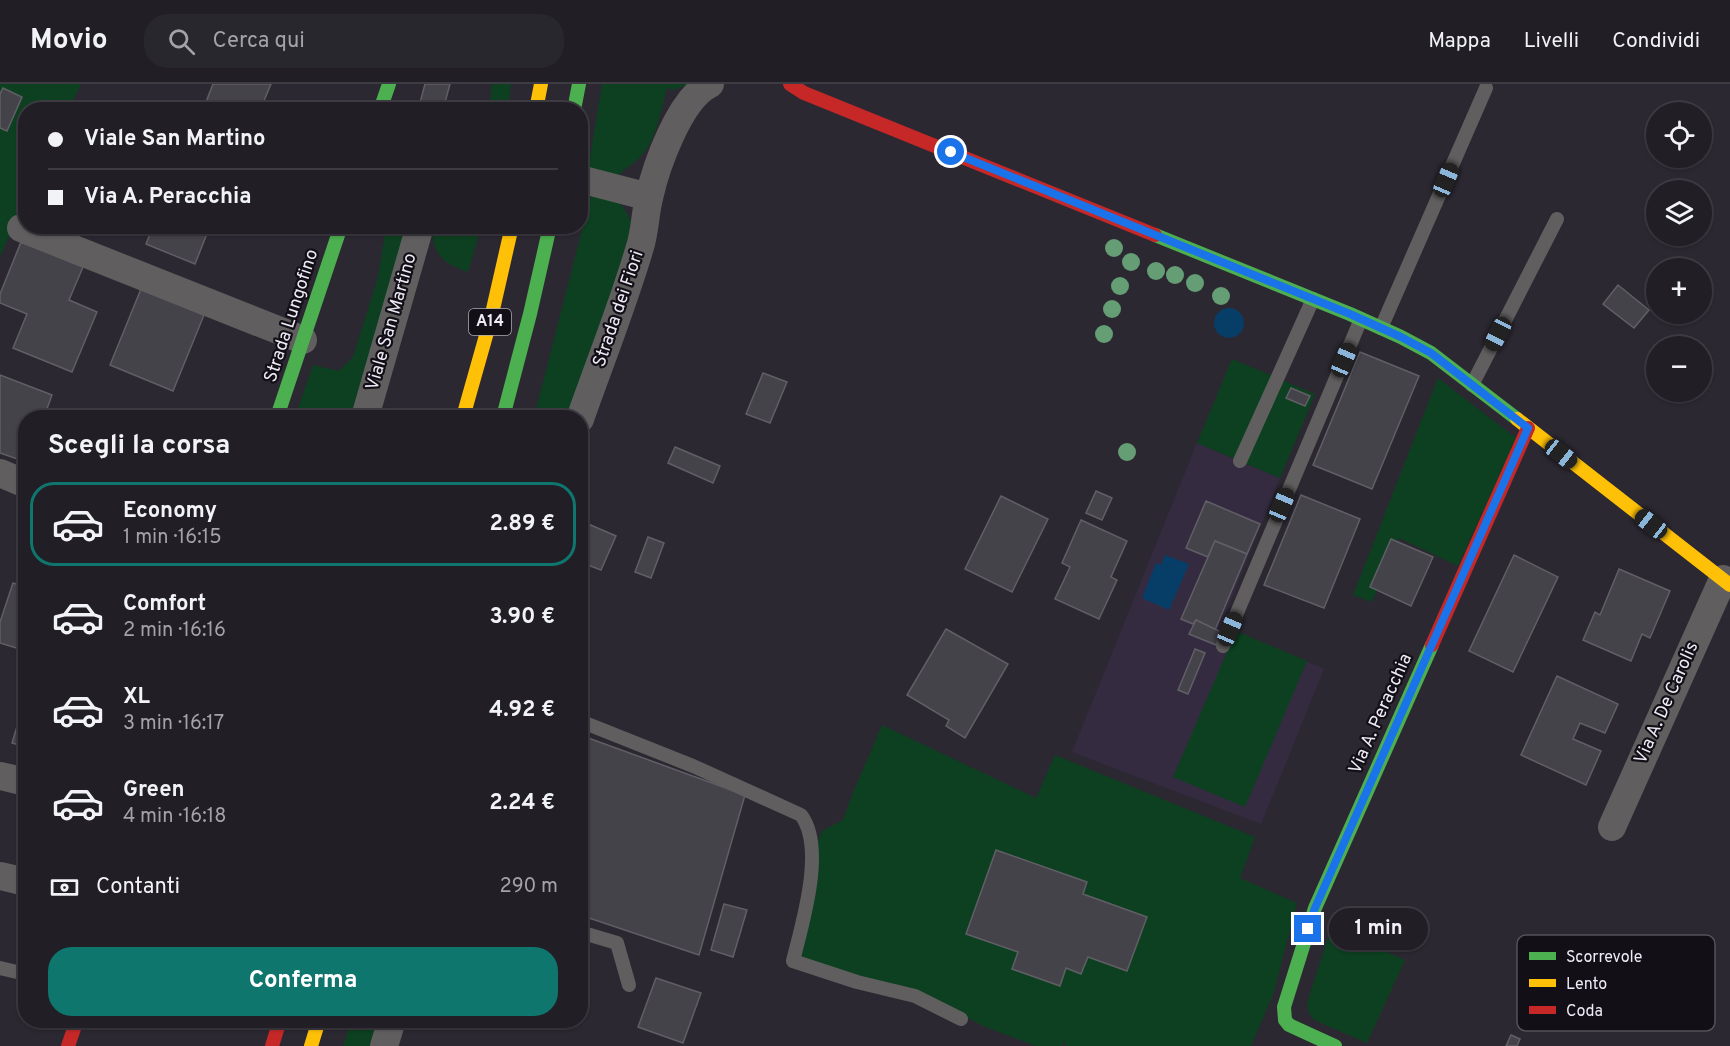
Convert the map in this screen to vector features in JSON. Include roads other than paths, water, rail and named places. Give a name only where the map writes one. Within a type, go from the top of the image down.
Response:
[{"type":"main road","points":[[383,102],[389,84]]},
{"type":"main road","points":[[538,102],[541,84]]},
{"type":"main road","points":[[576,102],[579,84]]},
{"type":"main road","points":[[790,84],[804,93],[1361,319],[1431,353],[1726,582]]},
{"type":"main road","name":"Strada Lungofino","points":[[280,410],[338,234]]},
{"type":"main road","name":"A14","points":[[465,410],[491,318],[510,234]]},
{"type":"main road","name":"A14","points":[[505,410],[548,234]]},
{"type":"main road","name":"Via A. Peracchia","points":[[1335,1046],[1295,1028],[1285,1020],[1284,1007],[1287,993],[1315,908],[1528,428]]},
{"type":"main road","points":[[68,1046],[74,1028]]},
{"type":"main road","points":[[272,1046],[278,1028]]},
{"type":"main road","points":[[311,1046],[317,1028]]},
{"type":"street","points":[[592,182],[649,197],[656,172],[681,112],[695,95],[710,84]]},
{"type":"street","name":"Strada dei Fiori","points":[[583,410],[641,245],[649,197]]},
{"type":"street","points":[[36,234],[303,340]]},
{"type":"street","name":"Viale San Martino","points":[[367,410],[418,234]]},
{"type":"street","points":[[0,473],[18,481]]},
{"type":"street","name":"Via A. De Carolis","points":[[1612,827],[1726,582]]},
{"type":"street","points":[[0,776],[18,780]]},
{"type":"street","points":[[0,876],[18,880]]},
{"type":"street","points":[[384,1046],[390,1028]]},
{"type":"lane","points":[[1382,328],[1486,88]]},
{"type":"lane","points":[[1472,385],[1557,219]]},
{"type":"lane","points":[[1240,461],[1313,299]]},
{"type":"lane","points":[[1223,646],[1361,319]]},
{"type":"lane","points":[[588,724],[693,766],[801,815],[809,832],[812,867],[810,891],[793,961],[857,982],[915,996],[961,1018]]},
{"type":"lane","points":[[588,934],[616,943],[629,985]]},
{"type":"lane","points":[[0,968],[18,972]]},
{"type":"water","points":[[1229,308],[1235,309],[1243,317],[1243,329],[1235,337],[1229,338],[1223,337],[1215,329],[1214,323],[1215,317],[1223,309]]},
{"type":"water","points":[[1165,555],[1189,564],[1169,610],[1142,598],[1156,563],[1161,565]]}]
